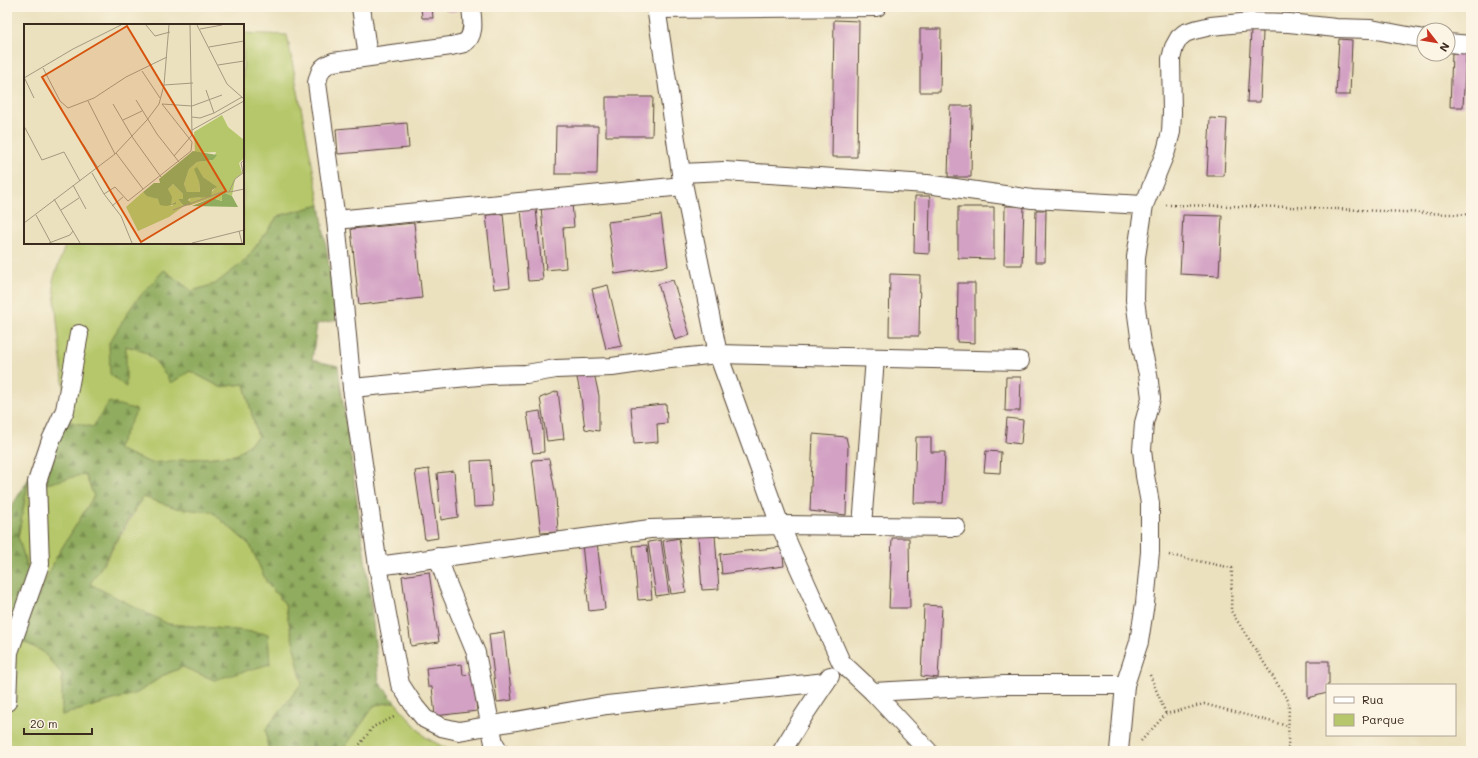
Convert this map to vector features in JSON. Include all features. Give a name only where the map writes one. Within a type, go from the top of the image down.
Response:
[{"type":"street","points":[[361,7],[368,57]]},
{"type":"street","points":[[471,7],[473,25],[471,36],[464,42],[451,46],[333,62],[324,66],[319,73],[317,83],[336,220],[352,388],[378,566],[400,684],[425,719],[441,727],[459,731],[607,706],[826,682]]},
{"type":"street","points":[[877,7],[656,8],[682,180],[718,354],[780,525],[841,662],[873,692],[928,751]]},
{"type":"street","points":[[1119,751],[1125,685],[1139,642],[1145,604],[1150,552],[1150,503],[1144,476],[1142,450],[1144,423],[1151,398],[1135,300],[1136,257],[1144,205],[1166,151],[1171,132],[1171,59],[1174,47],[1179,38],[1185,34],[1211,26],[1251,22],[1289,23],[1336,28],[1371,29],[1416,37]]},
{"type":"street","points":[[1456,44],[1471,45]]},
{"type":"street","points":[[336,220],[682,180],[724,171],[927,184],[1032,199],[1144,205]]},
{"type":"street","points":[[7,702],[9,652],[40,564],[37,482],[51,440],[65,410],[79,334]]},
{"type":"street","points":[[352,388],[489,375],[526,374],[556,369],[612,367],[718,354],[814,355],[875,358],[1020,361]]},
{"type":"street","points":[[862,526],[875,358]]},
{"type":"street","points":[[378,566],[650,529],[780,525],[956,527]]},
{"type":"street","points":[[438,557],[447,583],[476,653],[494,743],[499,751]]},
{"type":"street","points":[[782,751],[826,682],[841,662]]},
{"type":"street","points":[[873,692],[1004,685],[1125,685]]},
{"type":"path","points":[[1144,205],[1292,207],[1471,215]]},
{"type":"path","points":[[1150,552],[1232,568],[1231,611],[1289,702],[1288,751]]},
{"type":"path","points":[[1139,642],[1154,686],[1166,714]]},
{"type":"path","points":[[1137,746],[1166,714],[1204,704],[1288,726]]},
{"type":"path","points":[[355,751],[373,727],[415,707]]},
{"type":"green space","points":[[244,33],[287,35],[320,205],[278,216],[245,261],[215,284],[192,291],[164,270],[109,343],[125,387],[125,346],[142,351],[153,359],[171,383],[190,371],[220,387],[244,384],[258,437],[236,455],[151,463],[116,449],[136,410],[93,428],[67,421],[53,280],[66,244],[244,244]]},
{"type":"green space","points":[[320,205],[337,320],[317,324],[312,360],[338,366],[370,594],[379,682],[395,702],[375,705],[342,751],[268,751],[266,729],[302,683],[285,604],[267,583],[250,545],[212,512],[177,508],[143,497],[90,584],[168,624],[268,634],[270,664],[214,680],[183,667],[164,675],[137,693],[62,715],[62,674],[42,651],[20,640],[31,611],[57,556],[94,496],[85,474],[46,484],[51,440],[67,421],[93,427],[109,402],[137,410],[117,449],[151,463],[236,455],[258,437],[244,384],[220,387],[190,371],[171,383],[153,359],[142,351],[126,346],[126,387],[110,374],[109,343],[134,303],[164,270],[192,291],[215,284],[245,261],[278,216]]},
{"type":"green space","points":[[85,474],[94,496],[57,556],[20,640],[42,651],[62,674],[62,715],[137,693],[164,675],[183,667],[214,680],[268,634],[168,624],[89,584],[106,560],[143,497],[177,508],[212,512],[250,545],[267,583],[285,604],[302,683],[266,729],[268,751],[7,751],[7,640],[29,572],[18,537],[29,478]]},
{"type":"green space","points":[[29,478],[18,537],[29,572],[7,640],[7,514]]},
{"type":"green space","points":[[395,702],[425,737],[451,751],[342,751],[375,705]]},
{"type":"building","points":[[421,7],[432,7],[433,18],[422,18]]},
{"type":"building","points":[[447,7],[457,7],[458,11],[448,12]]},
{"type":"building","points":[[834,20],[859,21],[857,157],[832,157]]},
{"type":"building","points":[[920,29],[941,29],[940,92],[920,92]]},
{"type":"building","points":[[1251,31],[1263,32],[1260,102],[1247,102]]},
{"type":"building","points":[[1339,39],[1352,40],[1350,95],[1336,95]]},
{"type":"building","points":[[1456,53],[1466,53],[1463,107],[1450,107],[1452,62],[1456,62]]},
{"type":"building","points":[[606,97],[653,97],[652,136],[606,136]]},
{"type":"building","points":[[950,106],[972,106],[971,177],[948,177]]},
{"type":"building","points":[[1210,118],[1227,119],[1224,176],[1207,176]]},
{"type":"building","points":[[407,123],[409,148],[338,154],[336,129]]},
{"type":"building","points":[[556,126],[598,126],[597,174],[555,174]]},
{"type":"building","points":[[915,196],[930,196],[929,254],[914,253]]},
{"type":"building","points":[[572,203],[574,227],[563,228],[566,268],[546,270],[541,206]]},
{"type":"building","points":[[1005,206],[1024,206],[1022,265],[1004,265]]},
{"type":"building","points":[[958,207],[994,207],[994,259],[958,258]]},
{"type":"building","points":[[536,208],[543,280],[528,281],[521,209]]},
{"type":"building","points":[[1036,210],[1046,210],[1045,262],[1035,262]]},
{"type":"building","points":[[503,214],[510,287],[494,289],[486,215]]},
{"type":"building","points":[[661,215],[668,266],[615,274],[608,222]]},
{"type":"building","points":[[1183,215],[1222,216],[1219,276],[1180,274]]},
{"type":"building","points":[[414,223],[422,298],[359,305],[351,229]]},
{"type":"building","points":[[890,274],[920,275],[919,336],[889,336]]},
{"type":"building","points":[[673,280],[690,335],[675,340],[658,284]]},
{"type":"building","points":[[958,283],[975,283],[975,343],[957,342]]},
{"type":"building","points":[[608,285],[622,346],[606,349],[592,289]]},
{"type":"building","points":[[576,373],[594,373],[599,396],[599,431],[585,429]]},
{"type":"building","points":[[1006,377],[1021,377],[1020,411],[1005,411]]},
{"type":"building","points":[[558,391],[564,439],[547,441],[540,398]]},
{"type":"building","points":[[666,404],[667,423],[657,424],[658,442],[634,444],[631,407]]},
{"type":"building","points":[[540,411],[544,452],[533,453],[527,413]]},
{"type":"building","points":[[1007,418],[1023,420],[1021,444],[1005,442]]},
{"type":"building","points":[[813,434],[846,437],[848,446],[846,515],[810,511]]},
{"type":"building","points":[[916,437],[931,437],[931,452],[945,452],[943,503],[914,503]]},
{"type":"building","points":[[986,451],[1001,452],[1000,473],[984,472]]},
{"type":"building","points":[[549,459],[556,496],[558,532],[541,533],[532,460]]},
{"type":"building","points":[[490,460],[493,506],[474,507],[471,461]]},
{"type":"building","points":[[429,469],[438,538],[425,540],[415,471]]},
{"type":"building","points":[[454,471],[458,517],[441,520],[437,473]]},
{"type":"building","points":[[715,535],[719,589],[702,590],[698,536]]},
{"type":"building","points":[[679,538],[686,592],[671,594],[663,541]]},
{"type":"building","points":[[892,538],[909,538],[910,608],[889,608]]},
{"type":"building","points":[[661,540],[669,594],[656,596],[648,542]]},
{"type":"building","points":[[597,542],[605,609],[589,611],[582,544]]},
{"type":"building","points":[[647,545],[652,599],[638,600],[633,546]]},
{"type":"building","points":[[782,547],[784,566],[722,574],[720,554]]},
{"type":"building","points":[[429,572],[439,642],[411,646],[402,576]]},
{"type":"building","points":[[924,605],[942,606],[938,678],[921,676]]},
{"type":"building","points":[[504,632],[512,700],[497,702],[489,634]]},
{"type":"building","points":[[1308,661],[1329,661],[1329,684],[1326,684],[1326,693],[1308,698]]},
{"type":"building","points":[[462,664],[463,675],[473,674],[477,711],[435,716],[432,687],[428,687],[426,668]]}]
